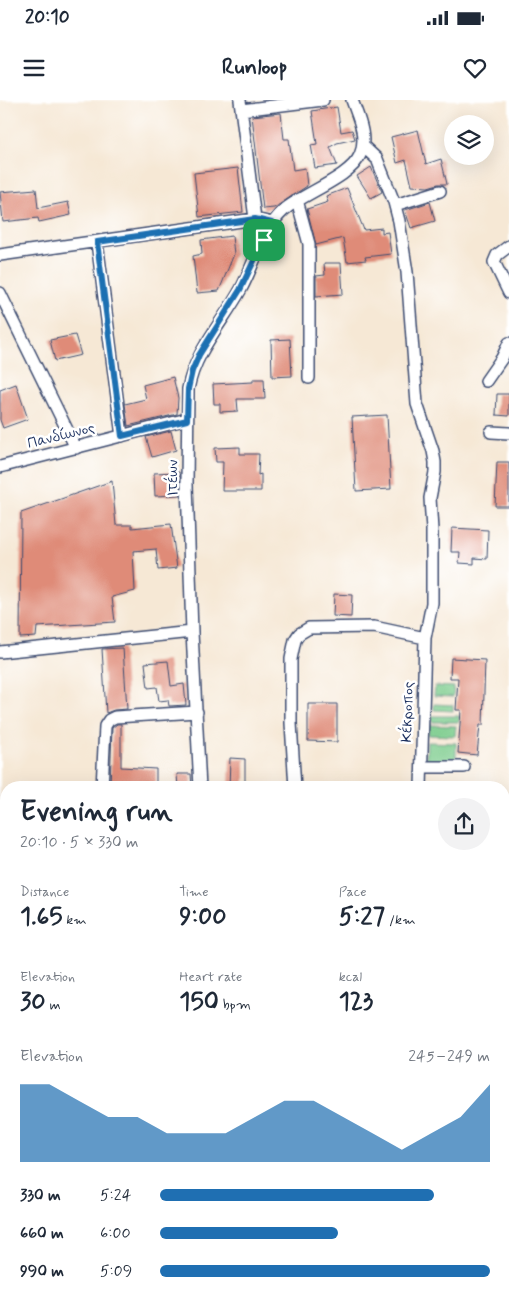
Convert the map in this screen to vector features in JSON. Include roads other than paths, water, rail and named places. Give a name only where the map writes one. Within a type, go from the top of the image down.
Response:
[{"type":"street","points":[[255,219],[241,105],[324,100]]},
{"type":"street","points":[[295,781],[291,723],[291,659],[295,640],[299,634],[309,628],[366,627],[388,629],[425,638],[432,603],[430,498],[435,462],[417,404],[407,272],[402,235],[395,206],[378,159],[363,146],[361,129],[352,100]]},
{"type":"street","name":"Ιτέων","points":[[200,781],[192,632],[188,484],[188,389],[192,371],[199,355],[240,290],[272,223],[297,200],[349,170],[360,155],[363,146]]},
{"type":"street","points":[[395,206],[440,191]]},
{"type":"street","points":[[297,200],[309,244],[309,378]]},
{"type":"street","points":[[0,255],[255,219],[272,223]]},
{"type":"street","points":[[97,242],[122,436]]},
{"type":"street","points":[[509,246],[497,255],[494,262],[509,293]]},
{"type":"street","points":[[0,293],[76,448]]},
{"type":"street","points":[[486,381],[502,358],[509,343]]},
{"type":"street","name":"Πανδίωνος","points":[[0,467],[187,420]]},
{"type":"street","points":[[491,432],[509,433]]},
{"type":"street","points":[[0,652],[192,632]]},
{"type":"street","name":"Κέκροπος","points":[[421,781],[425,638]]},
{"type":"street","points":[[102,781],[105,726],[109,720],[115,717],[197,712]]},
{"type":"street","points":[[422,767],[464,767]]}]
